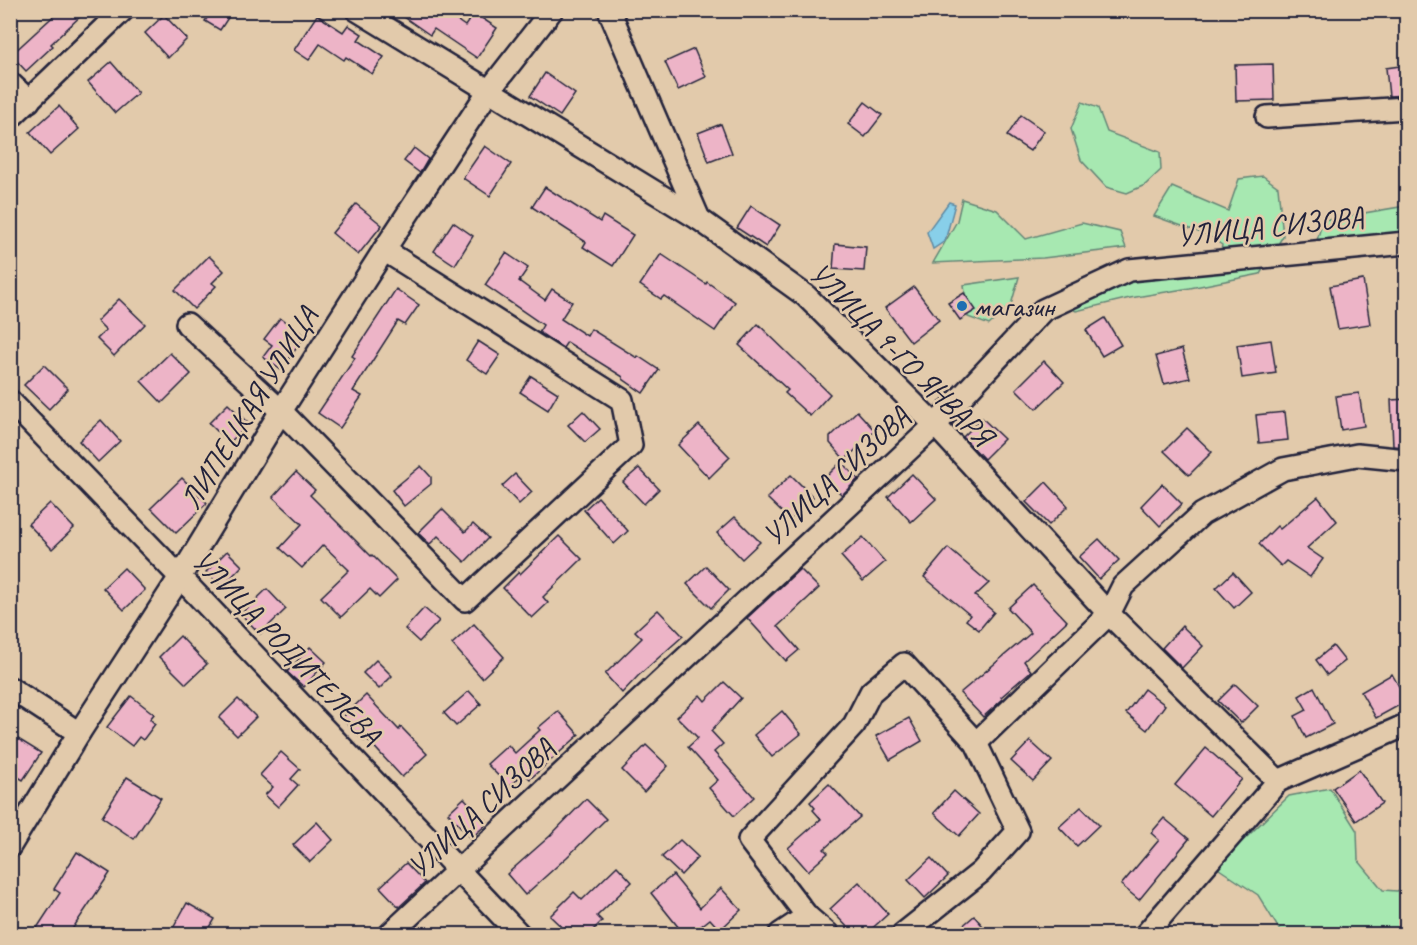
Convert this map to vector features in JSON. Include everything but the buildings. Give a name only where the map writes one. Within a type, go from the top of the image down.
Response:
[{"type":"street","points":[[10,118],[123,10]]},
{"type":"street","name":"УЛИЦА 9-ГО ЯНВАРЯ","points":[[357,10],[699,219],[806,296],[935,425],[1109,615],[1278,781]]},
{"type":"street","name":"ЛИПЕЦКАЯ УЛИЦА","points":[[10,846],[79,733],[180,577],[280,411],[384,250],[488,92],[552,10]]},
{"type":"street","points":[[609,10],[699,219]]},
{"type":"street","points":[[10,82],[29,101]]},
{"type":"street","points":[[1267,117],[1407,108]]},
{"type":"street","name":"УЛИЦА СИЗОВА","points":[[390,934],[935,425],[1043,310],[1129,270],[1407,243]]},
{"type":"street","points":[[187,324],[280,411],[465,600],[631,445],[622,400],[384,250]]},
{"type":"street","name":"УЛИЦА РОДИТЕЛЕВА","points":[[10,402],[180,577],[519,934]]},
{"type":"street","points":[[976,743],[1109,615],[1123,586],[1202,514],[1283,469],[1357,455],[1407,460]]},
{"type":"street","points":[[828,934],[807,916],[749,840],[854,725],[870,692],[904,664],[976,743],[1018,831],[981,872],[903,934]]},
{"type":"street","points":[[10,688],[79,733]]},
{"type":"street","points":[[1146,934],[1278,781],[1407,724]]},
{"type":"street","points":[[780,934],[807,916]]},
{"type":"green space","points":[[1082,102],[1098,108],[1107,132],[1160,152],[1161,170],[1145,185],[1127,193],[1106,187],[1081,160],[1071,129]]},
{"type":"green space","points":[[1263,176],[1278,187],[1283,236],[1260,274],[1130,298],[1076,311],[1068,307],[1120,276],[1221,251],[1222,245],[1207,235],[1154,216],[1172,187],[1228,211],[1239,179]]},
{"type":"green space","points":[[962,199],[997,210],[1026,239],[1082,223],[1120,232],[1126,248],[1043,258],[933,263],[957,221]]},
{"type":"green space","points":[[1406,206],[1406,236],[1315,247],[1323,220]]},
{"type":"green space","points":[[1019,277],[1011,305],[989,325],[968,317],[964,285]]},
{"type":"green space","points":[[1330,788],[1357,831],[1358,860],[1383,890],[1397,891],[1406,887],[1406,934],[1282,934],[1258,895],[1216,867],[1289,796]]},
{"type":"water","points":[[949,202],[955,204],[945,241],[933,249],[927,232]]},
{"type":"place","name":"магазин","points":[[962,306]]}]
